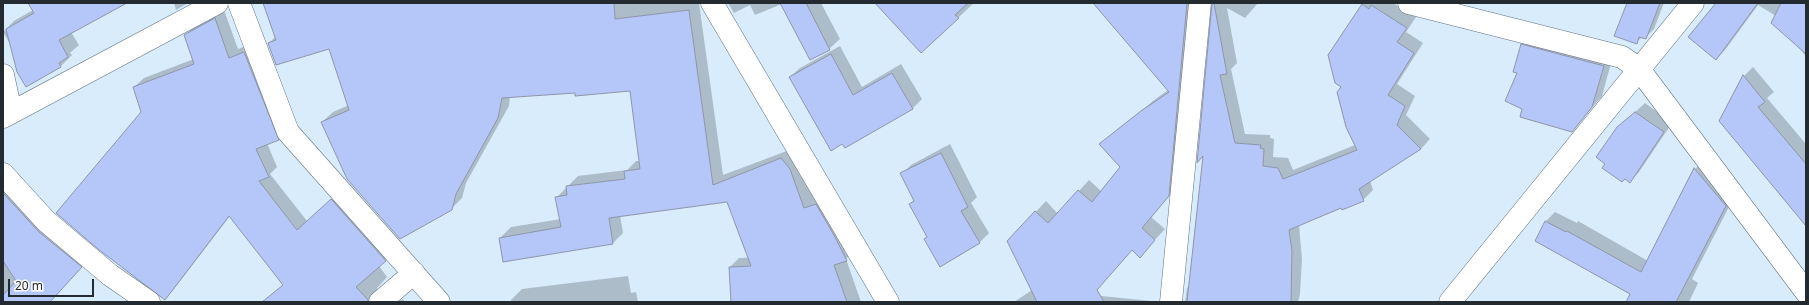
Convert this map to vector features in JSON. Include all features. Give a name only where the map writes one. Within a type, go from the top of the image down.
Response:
[{"type":"street","points":[[3,75],[7,115],[217,3]]},
{"type":"street","points":[[239,3],[288,132],[439,302]]},
{"type":"street","points":[[712,3],[888,302]]},
{"type":"street","points":[[1171,302],[1200,3]]},
{"type":"street","points":[[1409,3],[1622,56],[1639,69],[1806,292]]},
{"type":"street","points":[[1450,302],[1693,3]]},
{"type":"street","points":[[3,174],[46,221],[110,275],[149,302]]},
{"type":"street","points":[[380,302],[414,273]]},
{"type":"building","points":[[28,3],[127,3],[59,40],[68,57],[59,63],[61,67],[26,87],[17,72],[6,29],[34,13]]},
{"type":"building","points":[[263,3],[614,3],[615,19],[689,10],[713,185],[781,158],[790,169],[804,208],[816,204],[847,261],[834,265],[847,302],[731,302],[729,267],[751,266],[727,202],[609,218],[613,244],[503,262],[499,238],[561,227],[555,197],[567,195],[566,186],[625,179],[624,171],[640,169],[630,91],[575,96],[575,93],[502,98],[498,118],[456,194],[452,210],[400,239],[347,179],[321,122],[349,110],[329,49],[276,65],[268,43],[276,40]]},
{"type":"building","points":[[780,3],[806,3],[830,50],[810,60]]},
{"type":"building","points":[[875,3],[968,3],[955,15],[959,18],[921,53]]},
{"type":"building","points":[[1093,3],[1187,3],[1169,196],[1142,228],[1155,240],[1140,258],[1132,250],[1097,290],[1104,302],[1037,302],[1007,241],[1035,211],[1048,223],[1078,190],[1092,202],[1120,167],[1099,144],[1141,111],[1169,92]]},
{"type":"building","points":[[1212,3],[1214,3],[1227,74],[1220,75],[1235,143],[1261,145],[1260,148],[1264,149],[1263,166],[1278,168],[1283,179],[1357,150],[1346,127],[1337,92],[1341,87],[1335,83],[1328,55],[1362,4],[1369,9],[1371,5],[1407,28],[1397,42],[1414,53],[1388,95],[1405,106],[1397,125],[1421,149],[1359,189],[1364,201],[1342,210],[1341,208],[1289,230],[1292,251],[1291,302],[1187,302],[1203,156],[1197,163]]},
{"type":"building","points":[[1627,3],[1660,3],[1646,39],[1639,37],[1637,44],[1614,36]]},
{"type":"building","points":[[1716,3],[1758,3],[1716,60],[1688,37]]},
{"type":"building","points":[[1781,3],[1806,3],[1806,54],[1771,23]]},
{"type":"building","points":[[215,18],[229,58],[244,52],[279,140],[256,149],[269,177],[259,181],[297,230],[331,199],[386,261],[356,287],[368,300],[368,302],[262,302],[283,285],[229,216],[165,300],[98,249],[56,213],[141,112],[133,87],[194,64],[184,35]]},
{"type":"building","points":[[1521,44],[1604,66],[1592,107],[1572,132],[1520,117],[1522,109],[1505,101],[1517,73],[1513,72]]},
{"type":"building","points":[[831,54],[853,95],[892,73],[913,109],[845,148],[842,144],[831,151],[789,77]]},
{"type":"building","points":[[1743,75],[1765,102],[1758,107],[1806,164],[1806,226],[1719,121]]},
{"type":"building","points":[[1635,112],[1664,132],[1630,183],[1625,179],[1622,182],[1602,168],[1605,164],[1596,157],[1617,127]]},
{"type":"building","points":[[941,153],[968,207],[961,211],[980,243],[940,267],[924,239],[927,237],[909,204],[914,201],[900,173]]},
{"type":"building","points":[[1694,168],[1726,206],[1676,302],[1626,302],[1630,294],[1535,241],[1545,221],[1566,232],[1567,231],[1641,272]]},
{"type":"building","points":[[3,193],[39,232],[82,267],[50,302],[3,302],[3,295],[16,281],[3,261]]}]
